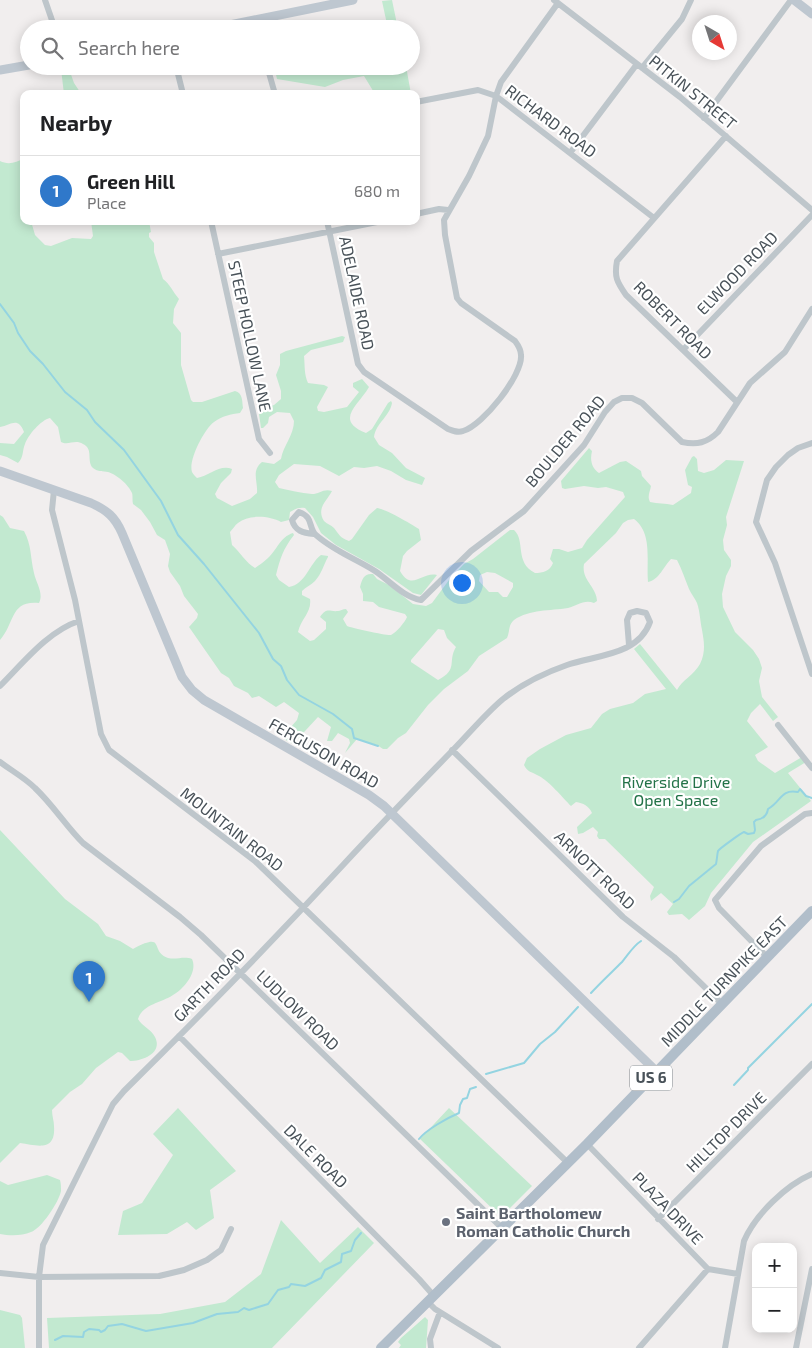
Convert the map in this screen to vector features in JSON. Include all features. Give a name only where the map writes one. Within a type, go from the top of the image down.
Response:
[{"type":"main road","name":"MIDDLE TURNPIKE EAST","points":[[381,1348],[587,1144],[812,911]]},
{"type":"street","points":[[45,0],[52,20]]},
{"type":"street","points":[[250,20],[353,0]]},
{"type":"street","points":[[570,153],[640,66],[682,19],[691,0]]},
{"type":"street","points":[[704,118],[792,0],[805,3],[812,14]]},
{"type":"street","points":[[420,213],[448,210],[469,176],[488,136],[496,96],[501,82],[556,2]]},
{"type":"street","name":"PITKIN STREET","points":[[556,2],[640,66],[726,136],[812,210]]},
{"type":"street","points":[[0,70],[20,67]]},
{"type":"street","points":[[178,75],[181,90]]},
{"type":"street","points":[[270,75],[274,90]]},
{"type":"street","name":"RICHARD ROAD","points":[[420,101],[478,90],[496,96],[654,218]]},
{"type":"street","name":"ROBERT ROAD","points":[[726,136],[617,261],[614,273],[618,284],[626,295],[738,402]]},
{"type":"street","name":"ADELAIDE ROAD","points":[[328,225],[358,364],[370,377],[448,429],[455,432],[464,431],[478,423],[506,392],[522,357],[520,348],[515,341],[461,303],[457,298],[444,235],[444,220],[448,210]]},
{"type":"street","name":"ELWOOD ROAD","points":[[682,350],[812,215]]},
{"type":"street","name":"STEEP HOLLOW LANE","points":[[212,225],[259,439],[270,452]]},
{"type":"street","points":[[218,254],[363,225]]},
{"type":"street","name":"BOULDER ROAD","points":[[314,534],[332,547],[374,571],[411,598],[420,600],[471,551],[524,511],[584,445],[605,412],[614,402],[622,398],[632,398],[642,403],[682,442],[691,444],[702,443],[712,438],[718,432],[750,383],[785,352],[812,309]]},
{"type":"street","points":[[812,443],[798,448],[776,467],[767,480],[756,522],[775,563],[812,674]]},
{"type":"street","name":"FERGUSON ROAD","points":[[0,471],[104,509],[117,522],[176,665],[192,690],[217,709],[369,795],[391,813],[657,1072]]},
{"type":"street","name":"MOUNTAIN ROAD","points":[[54,490],[52,510],[79,621],[101,734],[109,750],[255,861],[568,1163]]},
{"type":"street","points":[[637,611],[646,613],[650,622],[647,631],[629,646],[627,620],[630,613],[637,611]]},
{"type":"street","points":[[0,686],[60,629],[79,621]]},
{"type":"street","name":"GARTH ROAD","points":[[39,1348],[39,1277],[43,1244],[113,1104],[124,1090],[303,908],[489,711],[516,690],[552,670],[618,652],[629,646]]},
{"type":"street","points":[[778,725],[812,768]]},
{"type":"street","name":"ARNOTT ROAD","points":[[452,750],[623,917],[674,957],[722,1004]]},
{"type":"street","name":"LUDLOW ROAD","points":[[0,762],[24,778],[37,790],[83,843],[180,917],[240,972],[502,1228]]},
{"type":"street","points":[[767,956],[719,908],[715,900],[761,846],[805,814],[810,812],[812,814]]},
{"type":"street","name":"DALE ROAD","points":[[179,1036],[413,1273],[440,1312],[498,1348]]},
{"type":"street","name":"HILLTOP DRIVE","points":[[658,1218],[811,1066]]},
{"type":"street","name":"PLAZA DRIVE","points":[[587,1144],[708,1268]]},
{"type":"street","points":[[725,1348],[744,1240],[749,1229],[788,1188],[812,1174]]},
{"type":"street","points":[[0,1273],[39,1277],[159,1276],[184,1270],[206,1260],[221,1250],[231,1229]]},
{"type":"street","points":[[639,1348],[708,1268],[738,1274]]},
{"type":"street","points":[[796,1348],[812,1269]]},
{"type":"street","points":[[431,1348],[430,1339],[440,1312]]},
{"type":"green space","points":[[392,0],[396,20],[386,20],[382,1]]},
{"type":"green space","points":[[62,75],[71,75],[79,90],[64,90]]},
{"type":"green space","points":[[276,75],[408,75],[410,90],[373,90],[364,76],[343,80],[325,87],[277,79]]},
{"type":"green space","name":"Riverside Drive Open Space","points":[[20,160],[20,225],[32,225],[35,235],[45,245],[51,246],[72,238],[91,239],[93,236],[92,225],[150,225],[151,232],[149,237],[154,243],[154,252],[163,279],[179,299],[174,309],[173,323],[181,333],[181,365],[191,400],[193,402],[202,402],[235,391],[242,398],[243,408],[240,413],[223,417],[210,425],[202,437],[192,460],[192,472],[197,478],[219,469],[232,469],[215,494],[217,498],[232,506],[250,499],[257,493],[256,473],[259,465],[262,462],[274,464],[281,459],[294,426],[294,421],[290,413],[277,412],[269,417],[268,423],[261,428],[259,414],[261,409],[274,405],[281,399],[281,391],[276,375],[280,365],[280,354],[342,336],[345,337],[343,342],[311,350],[304,356],[305,373],[308,383],[328,387],[317,407],[318,411],[324,412],[347,407],[359,392],[353,387],[353,383],[362,379],[369,387],[351,412],[350,418],[351,423],[356,428],[366,433],[372,429],[391,401],[391,408],[377,428],[374,437],[379,445],[392,453],[406,468],[425,478],[422,485],[406,480],[391,471],[377,466],[354,467],[339,476],[320,466],[294,464],[279,475],[275,482],[279,488],[304,493],[315,494],[326,490],[332,491],[323,505],[322,516],[324,521],[349,541],[369,515],[377,508],[419,529],[421,540],[403,556],[400,571],[409,580],[437,575],[421,595],[413,593],[379,569],[336,545],[321,533],[313,517],[305,508],[299,508],[290,512],[289,520],[281,522],[265,517],[248,518],[237,524],[230,532],[232,545],[255,568],[271,555],[285,537],[293,533],[294,535],[282,554],[276,575],[279,580],[289,587],[295,585],[303,578],[321,555],[328,556],[317,578],[302,591],[302,595],[310,599],[310,604],[298,632],[310,641],[314,640],[326,629],[326,622],[320,617],[324,612],[328,611],[346,609],[348,612],[343,619],[347,626],[362,630],[391,635],[400,627],[407,617],[405,614],[379,607],[373,602],[363,601],[360,587],[367,574],[373,574],[377,579],[389,585],[413,604],[426,606],[432,603],[464,564],[510,530],[514,530],[517,535],[525,563],[535,573],[543,572],[550,568],[553,563],[550,559],[553,549],[568,552],[582,548],[625,497],[623,492],[606,487],[562,488],[561,481],[589,448],[592,451],[591,460],[596,471],[599,473],[620,462],[626,461],[641,471],[642,476],[651,486],[650,502],[673,505],[691,493],[692,487],[688,485],[685,470],[692,457],[694,456],[697,459],[698,471],[704,473],[714,470],[726,460],[744,461],[726,517],[727,525],[723,540],[724,550],[731,560],[731,566],[726,576],[722,594],[723,607],[735,632],[759,659],[762,668],[759,681],[762,697],[778,717],[773,721],[760,704],[751,713],[747,721],[768,747],[755,755],[758,761],[775,773],[802,757],[806,762],[788,773],[811,801],[753,842],[711,893],[705,906],[689,920],[682,914],[669,915],[667,912],[673,904],[661,893],[651,901],[650,896],[654,887],[605,839],[599,839],[597,836],[598,832],[593,827],[578,834],[577,827],[592,813],[587,807],[576,802],[571,806],[547,782],[528,771],[525,767],[527,758],[540,749],[566,735],[591,728],[602,714],[610,709],[633,703],[645,694],[666,689],[634,649],[640,644],[677,690],[700,664],[704,643],[697,603],[677,560],[671,559],[655,579],[648,582],[646,540],[640,525],[634,519],[623,523],[616,533],[584,564],[585,575],[595,592],[597,601],[594,603],[584,602],[568,608],[533,612],[514,620],[507,638],[479,656],[468,671],[444,689],[428,705],[406,733],[387,749],[357,739],[345,753],[350,743],[349,739],[338,733],[332,741],[327,741],[331,727],[318,717],[293,744],[284,739],[293,730],[290,728],[297,720],[299,713],[284,702],[276,707],[259,696],[252,698],[248,693],[234,686],[229,678],[221,673],[189,627],[198,614],[184,596],[180,586],[170,572],[168,566],[170,554],[165,540],[157,535],[141,510],[133,504],[132,493],[125,483],[111,473],[93,468],[88,449],[83,444],[61,442],[58,427],[50,418],[35,428],[29,436],[18,463],[0,455],[0,443],[14,444],[24,432],[17,423],[0,427],[0,161],[15,162]],"holes":[[[487,572],[495,573],[513,583],[513,587],[507,597],[503,597],[498,592],[489,592],[479,581],[480,575]],[[438,629],[444,630],[447,638],[456,647],[451,669],[438,680],[411,662],[411,660]]]},
{"type":"green space","points":[[0,515],[10,528],[24,531],[41,596],[39,603],[23,605],[18,609],[0,640]]},
{"type":"green space","points":[[0,830],[65,899],[98,924],[106,936],[120,941],[133,949],[143,944],[154,942],[159,952],[168,958],[192,959],[193,969],[189,980],[181,989],[168,998],[148,1007],[140,1014],[138,1019],[155,1037],[157,1043],[154,1052],[141,1060],[130,1061],[122,1053],[118,1052],[96,1068],[82,1084],[70,1092],[52,1110],[54,1135],[48,1144],[38,1146],[20,1143],[0,1163]]},
{"type":"green space","points":[[178,1108],[236,1171],[210,1190],[214,1218],[196,1230],[187,1222],[167,1234],[118,1235],[123,1211],[142,1203],[173,1155],[153,1134]]},
{"type":"green space","points":[[449,1108],[532,1186],[501,1217],[420,1139]]},
{"type":"green space","points":[[47,1175],[60,1180],[61,1184],[60,1196],[49,1215],[35,1230],[16,1235],[0,1234],[0,1181],[8,1185]]},
{"type":"green space","points":[[281,1220],[320,1263],[358,1227],[374,1243],[272,1348],[49,1348],[47,1318],[160,1314],[225,1302],[261,1274]]},
{"type":"green space","points":[[0,1310],[20,1315],[22,1318],[25,1348],[0,1348]]},
{"type":"green space","points":[[425,1317],[428,1320],[426,1348],[399,1348],[401,1345],[398,1342],[401,1338]]},
{"type":"waterway","points":[[0,304],[14,323],[30,351],[65,392],[87,410],[95,422],[124,450],[161,501],[178,535],[204,564],[259,633],[273,659],[281,666],[287,680],[299,695],[333,714],[352,729],[354,738],[378,746]]},
{"type":"waterway","points":[[674,902],[679,899],[689,886],[716,864],[719,850],[744,832],[748,834],[754,833],[754,822],[764,817],[768,809],[784,794],[798,792],[800,789],[806,796],[812,798]]},
{"type":"waterway","points":[[591,993],[641,941]]},
{"type":"waterway","points":[[734,1085],[748,1068],[812,1004]]},
{"type":"waterway","points":[[486,1074],[524,1063],[540,1044],[555,1032],[578,1007]]},
{"type":"waterway","points":[[419,1139],[437,1124],[459,1113],[463,1099],[467,1098],[470,1089],[476,1087]]},
{"type":"waterway","points":[[55,1340],[63,1336],[83,1337],[84,1332],[89,1329],[101,1332],[108,1326],[122,1324],[146,1331],[193,1323],[217,1314],[238,1312],[244,1308],[249,1310],[268,1304],[278,1290],[289,1287],[291,1284],[305,1286],[321,1278],[325,1270],[341,1262],[342,1254],[351,1251],[355,1240],[361,1233]]},
{"type":"place","name":"Green Hill","points":[[89,1002]]},
{"type":"place","name":"Saint Bartholomew Roman Catholic Church","points":[[446,1222]]}]
